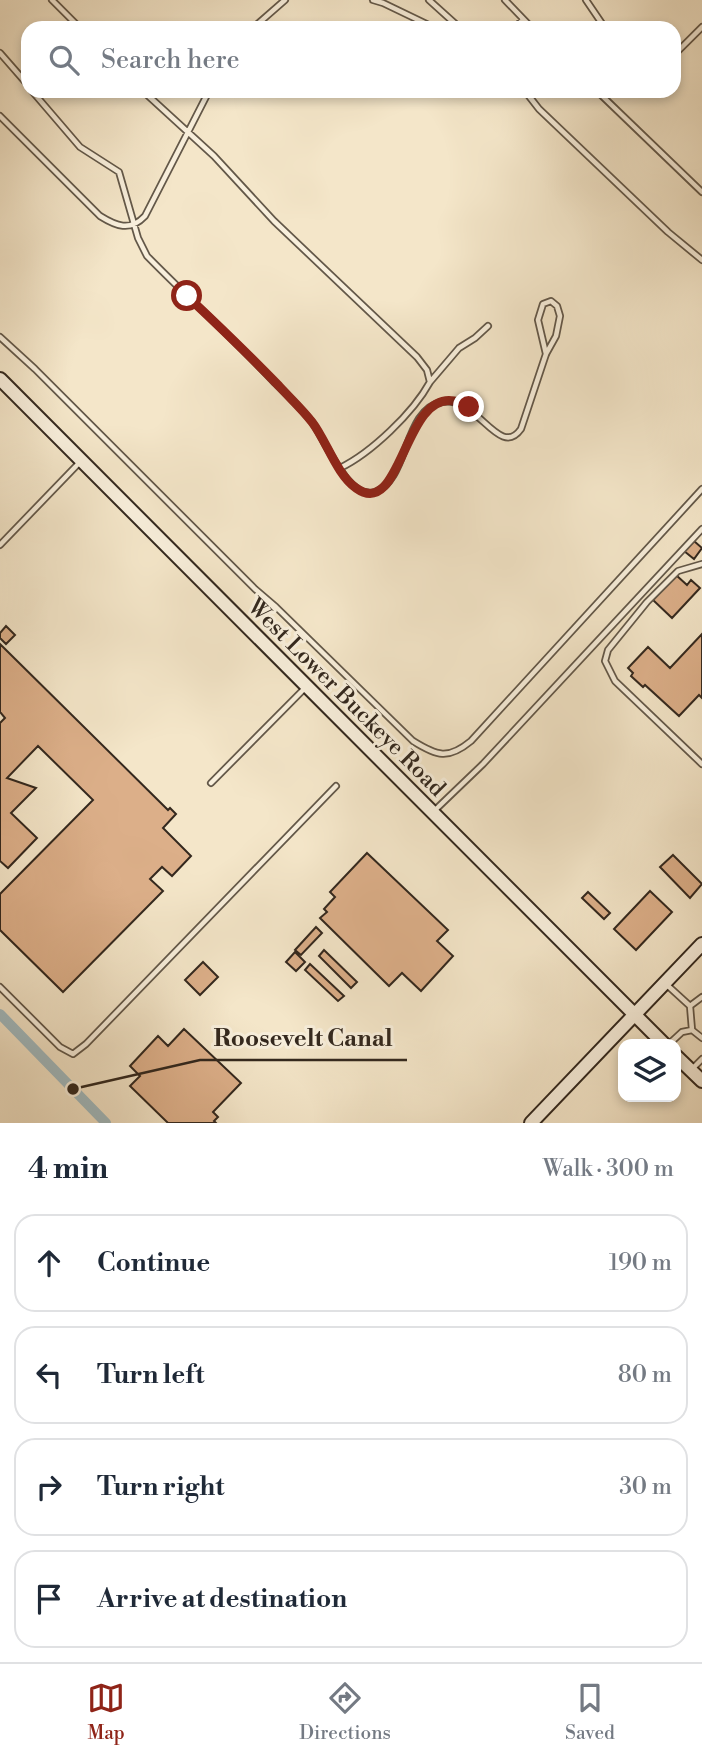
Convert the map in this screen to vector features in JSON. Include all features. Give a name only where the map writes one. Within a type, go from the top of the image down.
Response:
[{"type":"main road","name":"West Lower Buckeye Road","points":[[0,379],[634,1015],[661,1039]]},
{"type":"main road","points":[[531,1123],[701,948]]},
{"type":"main road","points":[[681,1061],[702,1081]]},
{"type":"lane","points":[[52,0],[73,21]]},
{"type":"lane","points":[[261,21],[285,0]]},
{"type":"lane","points":[[373,0],[383,2],[421,21]]},
{"type":"lane","points":[[429,0],[452,21]]},
{"type":"lane","points":[[505,0],[523,20]]},
{"type":"lane","points":[[586,0],[600,21]]},
{"type":"lane","points":[[681,48],[702,27]]},
{"type":"lane","points":[[0,53],[21,77]]},
{"type":"lane","points":[[39,98],[80,147],[119,172],[138,238],[147,256],[251,355],[311,420],[349,484],[361,492],[372,493],[383,488],[393,477],[415,427],[426,411],[439,402],[454,401],[469,407],[497,435],[509,438],[516,436],[521,429],[546,354],[556,336],[560,316],[557,306],[551,301],[543,304],[537,320],[546,354]]},
{"type":"lane","points":[[151,98],[214,156],[274,221],[417,357],[427,370],[430,382]]},
{"type":"lane","points":[[0,117],[100,216],[116,226],[126,228],[135,225],[145,216],[206,98]]},
{"type":"lane","points":[[530,98],[668,232],[702,260]]},
{"type":"lane","points":[[604,98],[702,192]]},
{"type":"lane","points":[[340,468],[354,461],[393,428],[459,348],[488,326]]},
{"type":"lane","points":[[0,337],[413,741],[429,751],[446,755],[459,751],[471,741],[702,489]]},
{"type":"lane","points":[[0,545],[81,461]]},
{"type":"lane","points":[[432,812],[483,764],[702,529]]},
{"type":"lane","points":[[702,564],[678,571],[655,594],[608,650],[605,661],[615,681],[702,764]]},
{"type":"lane","points":[[211,783],[307,686]]},
{"type":"lane","points":[[0,987],[60,1047],[73,1054],[86,1044],[336,786]]},
{"type":"lane","points":[[665,983],[690,1006],[692,1030],[702,1038]]},
{"type":"lane","points":[[690,1006],[702,997]]},
{"type":"lane","points":[[673,1039],[682,1032],[692,1030]]},
{"type":"lane","points":[[691,1070],[702,1059]]},
{"type":"building","points":[[694,541],[702,548],[694,559],[684,551]]},
{"type":"building","points":[[676,575],[687,585],[691,580],[700,588],[672,618],[653,600]]},
{"type":"building","points":[[6,626],[15,635],[6,644],[0,638],[0,633]]},
{"type":"building","points":[[702,634],[702,698],[699,695],[679,716],[631,676],[633,673],[628,668],[648,647],[670,668]]},
{"type":"building","points":[[0,644],[168,810],[170,808],[176,814],[163,828],[191,856],[172,876],[162,867],[150,879],[163,891],[63,992],[0,930],[0,894],[93,800],[38,746],[7,778],[36,788],[11,813],[37,838],[8,868],[0,861],[0,723],[5,718],[0,712]]},
{"type":"building","points":[[367,853],[448,930],[437,941],[453,956],[421,991],[402,973],[389,986],[320,918],[327,912],[324,909],[335,897],[330,892]]},
{"type":"building","points":[[673,855],[702,884],[690,898],[660,867]]},
{"type":"building","points":[[650,891],[672,912],[636,950],[614,929]]},
{"type":"building","points":[[588,892],[610,913],[604,919],[582,898]]},
{"type":"building","points":[[316,927],[322,933],[301,955],[295,950]]},
{"type":"building","points":[[324,950],[357,982],[351,988],[319,956]]},
{"type":"building","points":[[295,952],[305,962],[296,971],[286,962]]},
{"type":"building","points":[[203,962],[218,977],[200,995],[185,980]]},
{"type":"building","points":[[310,964],[344,996],[338,1001],[305,970]]},
{"type":"building","points":[[184,1029],[241,1083],[213,1112],[218,1117],[214,1121],[216,1123],[168,1123],[130,1086],[140,1076],[130,1066],[158,1036],[168,1046]]},
{"type":"waterway","points":[[0,1014],[106,1123]]},
{"type":"place","name":"Roosevelt Canal","points":[[73,1089]]},
{"type":"route","points":[[187,296],[251,355],[311,420],[349,484],[361,492],[372,493],[383,488],[393,477],[415,427],[426,411],[439,402],[454,401],[469,407]]}]
